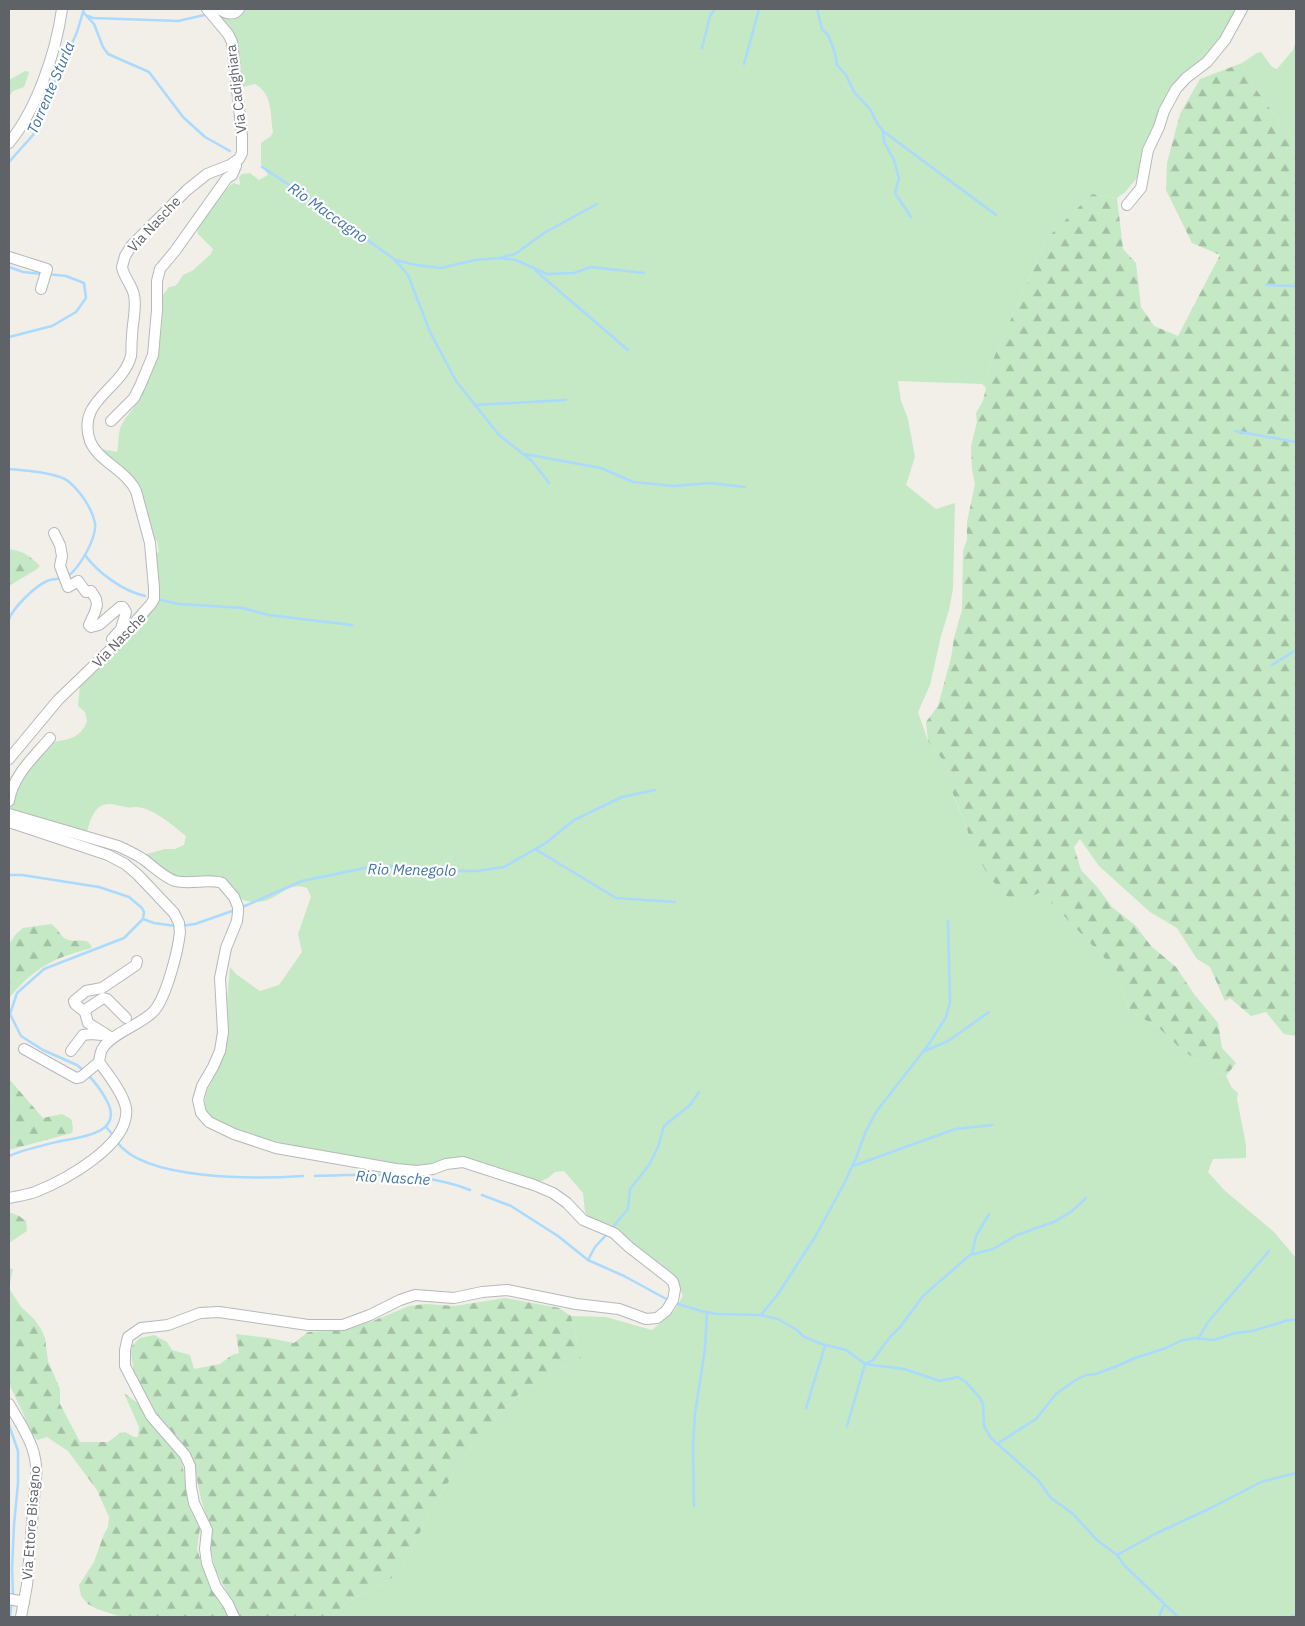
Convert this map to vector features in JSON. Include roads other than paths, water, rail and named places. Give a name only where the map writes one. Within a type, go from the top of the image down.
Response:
[{"type":"street","points":[[9,143],[22,126],[46,73],[58,35],[62,9]]},
{"type":"street","name":"Via Cadighiara","points":[[207,9],[228,34],[232,42],[243,148],[242,153],[235,162]]},
{"type":"street","points":[[219,9],[229,14],[234,14],[240,9]]},
{"type":"street","points":[[1127,205],[1141,188],[1148,150],[1164,111],[1176,89],[1186,78],[1207,62],[1225,40],[1242,9]]},
{"type":"street","name":"Via Nasche","points":[[9,759],[58,700],[112,648],[147,610],[154,599],[149,537],[136,491],[132,483],[94,448],[87,426],[89,413],[96,402],[122,374],[129,363],[132,353],[134,296],[123,273],[123,262],[132,245],[187,190],[207,174],[235,162],[236,166],[232,175],[227,178],[176,251],[160,269],[157,280],[157,310],[153,354],[134,398],[111,421]]},
{"type":"street","points":[[9,257],[46,269],[41,288]]},
{"type":"street","points":[[54,533],[60,545],[62,556],[60,566],[68,587],[78,581],[86,592],[91,591],[96,599],[96,612],[89,623],[91,627],[99,625],[120,607],[123,607],[126,612],[121,629],[110,642],[109,645],[112,648]]},
{"type":"street","points":[[9,801],[10,790],[15,779],[50,738]]},
{"type":"street","points":[[9,814],[118,846],[137,855],[165,876],[175,881],[187,883],[217,881],[222,883],[229,891],[238,907],[238,916],[226,948],[220,978],[223,1032],[220,1051],[214,1067],[202,1086],[198,1100],[201,1113],[209,1122],[234,1134],[276,1148],[396,1169],[417,1171],[463,1162],[552,1193],[567,1203],[582,1220],[609,1232],[669,1278],[673,1282],[675,1289],[671,1304],[662,1315],[646,1319],[620,1309],[576,1304],[507,1290],[482,1292],[454,1298],[415,1295],[400,1300],[370,1315],[342,1324],[308,1325],[219,1312],[200,1313],[168,1325],[141,1328],[128,1337],[125,1350],[125,1366],[151,1416],[181,1449],[190,1466],[194,1503],[207,1530],[206,1564],[234,1617]]},
{"type":"street","points":[[9,822],[117,859],[138,874],[178,919],[180,932],[164,996],[154,1012],[131,1028],[108,1037],[91,1034],[83,1035],[71,1051]]},
{"type":"street","points":[[108,1037],[88,1024],[85,1012],[74,1001],[86,992],[102,988],[136,966],[137,961]]},
{"type":"street","points":[[85,1012],[103,998],[107,999],[126,1018]]},
{"type":"street","points":[[24,1050],[76,1078],[81,1077],[96,1064],[108,1037]]},
{"type":"street","points":[[9,1198],[34,1192],[65,1177],[102,1153],[115,1140],[123,1125],[126,1108],[115,1084],[96,1064]]},
{"type":"street","name":"Via Ettore Bisagno","points":[[9,1404],[28,1437],[38,1473],[35,1488],[27,1585],[22,1602],[21,1617]]},
{"type":"street","points":[[9,1599],[22,1602]]},
{"type":"waterway","name":"Torrente Sturla","points":[[9,162],[33,135],[77,32],[84,9]]},
{"type":"waterway","points":[[702,48],[710,16],[715,9]]},
{"type":"waterway","points":[[744,64],[759,9]]},
{"type":"waterway","points":[[817,9],[822,29],[828,35],[835,53],[837,65],[846,75],[854,92],[870,109],[883,131],[884,142],[894,160],[899,178],[895,193],[911,217]]},
{"type":"waterway","name":"Rio Maccagno","points":[[83,12],[94,24],[103,47],[108,54],[149,72],[183,117],[205,137],[230,151]]},
{"type":"waterway","points":[[88,16],[93,18],[178,21],[209,14]]},
{"type":"waterway","points":[[883,131],[996,215]]},
{"type":"waterway","points":[[262,167],[394,259],[408,275],[430,332],[456,381],[499,435],[532,461],[549,483]]},
{"type":"waterway","points":[[503,257],[515,254],[544,233],[597,204]]},
{"type":"waterway","points":[[395,260],[441,268],[475,260],[500,258],[516,260],[547,274],[574,273],[591,267],[644,273]]},
{"type":"waterway","name":"Torrente Sturla","points":[[9,267],[23,272],[42,274]]},
{"type":"waterway","points":[[536,271],[628,350]]},
{"type":"waterway","name":"Torrente Sturla","points":[[9,337],[52,326],[76,312],[86,298],[84,283],[66,276],[47,274]]},
{"type":"waterway","points":[[1266,285],[1296,286]]},
{"type":"waterway","points":[[476,405],[566,400]]},
{"type":"waterway","points":[[1235,431],[1296,442]]},
{"type":"waterway","points":[[524,454],[601,468],[633,482],[674,486],[710,483],[745,487]]},
{"type":"waterway","name":"Torrente Sturla","points":[[9,469],[40,472],[63,478],[85,500],[93,517],[95,529],[82,559],[68,576]]},
{"type":"waterway","points":[[85,555],[90,562],[120,586],[145,596]]},
{"type":"waterway","name":"Torrente Sturla","points":[[9,619],[20,603],[36,588],[47,581],[63,578]]},
{"type":"waterway","points":[[156,599],[179,604],[243,608],[268,615],[352,625]]},
{"type":"waterway","points":[[1272,665],[1296,650]]},
{"type":"waterway","name":"Rio Menegolo","points":[[240,908],[302,881],[375,866],[405,866],[425,871],[477,871],[504,867],[546,843],[574,820],[622,797],[655,790]]},
{"type":"waterway","points":[[535,849],[616,898],[675,902]]},
{"type":"waterway","name":"Torrente Sturla","points":[[9,875],[22,875],[99,887],[129,897],[144,912],[143,919],[124,938],[44,969],[17,993],[10,1014],[21,1036],[43,1050],[77,1065],[84,1071]]},
{"type":"waterway","points":[[181,926],[195,924],[235,910]]},
{"type":"waterway","points":[[143,919],[154,923],[175,926]]},
{"type":"waterway","points":[[761,1315],[778,1294],[815,1237],[844,1184],[876,1112],[929,1044],[946,1017],[950,1002],[948,921]]},
{"type":"waterway","points":[[925,1051],[948,1041],[989,1012]]},
{"type":"waterway","name":"Torrente Sturla","points":[[9,1156],[35,1147],[89,1135],[105,1127],[110,1121],[111,1113],[108,1103],[88,1075]]},
{"type":"waterway","points":[[611,1229],[628,1209],[630,1189],[649,1165],[658,1147],[664,1126],[690,1105],[699,1092]]},
{"type":"waterway","points":[[853,1166],[955,1129],[992,1125]]},
{"type":"waterway","points":[[106,1127],[113,1135]]},
{"type":"waterway","name":"Rio Nasche","points":[[117,1142],[131,1155],[176,1171],[232,1177],[303,1176]]},
{"type":"waterway","name":"Rio Nasche","points":[[315,1176],[393,1175],[433,1180],[470,1190]]},
{"type":"waterway","points":[[482,1195],[511,1206],[558,1236],[588,1260],[624,1276],[670,1301]]},
{"type":"waterway","points":[[847,1426],[865,1364],[873,1360],[923,1296],[970,1255],[993,1249],[1017,1235],[1056,1221],[1072,1211],[1086,1198]]},
{"type":"waterway","points":[[972,1254],[976,1236],[989,1214]]},
{"type":"waterway","points":[[588,1260],[595,1247],[608,1233]]},
{"type":"waterway","points":[[1198,1339],[1208,1322],[1269,1251]]},
{"type":"waterway","points":[[675,1303],[717,1314],[761,1315],[778,1319],[797,1330],[804,1337],[846,1350],[865,1364]]},
{"type":"waterway","points":[[694,1506],[693,1446],[695,1413],[705,1349],[707,1312]]},
{"type":"waterway","points":[[997,1444],[1036,1419],[1056,1394],[1086,1375],[1096,1374],[1180,1341],[1194,1338],[1214,1340],[1235,1333],[1253,1331],[1296,1319]]},
{"type":"waterway","points":[[806,1408],[825,1346]]},
{"type":"waterway","points":[[865,1364],[904,1369],[940,1381],[958,1377],[966,1382],[983,1404],[984,1426],[991,1438],[1038,1480],[1051,1498],[1073,1514],[1097,1540],[1117,1555],[1124,1565],[1178,1617]]},
{"type":"waterway","name":"Torrente Sturla","points":[[9,1425],[18,1451],[18,1483],[12,1569],[13,1596]]},
{"type":"waterway","points":[[1117,1555],[1157,1533],[1261,1482],[1296,1473]]},
{"type":"waterway","name":"Torrente Sturla","points":[[10,1617],[12,1601]]},
{"type":"waterway","points":[[1159,1617],[1164,1605]]},
{"type":"waterway","points":[[1290,1617],[1296,1615]]}]
